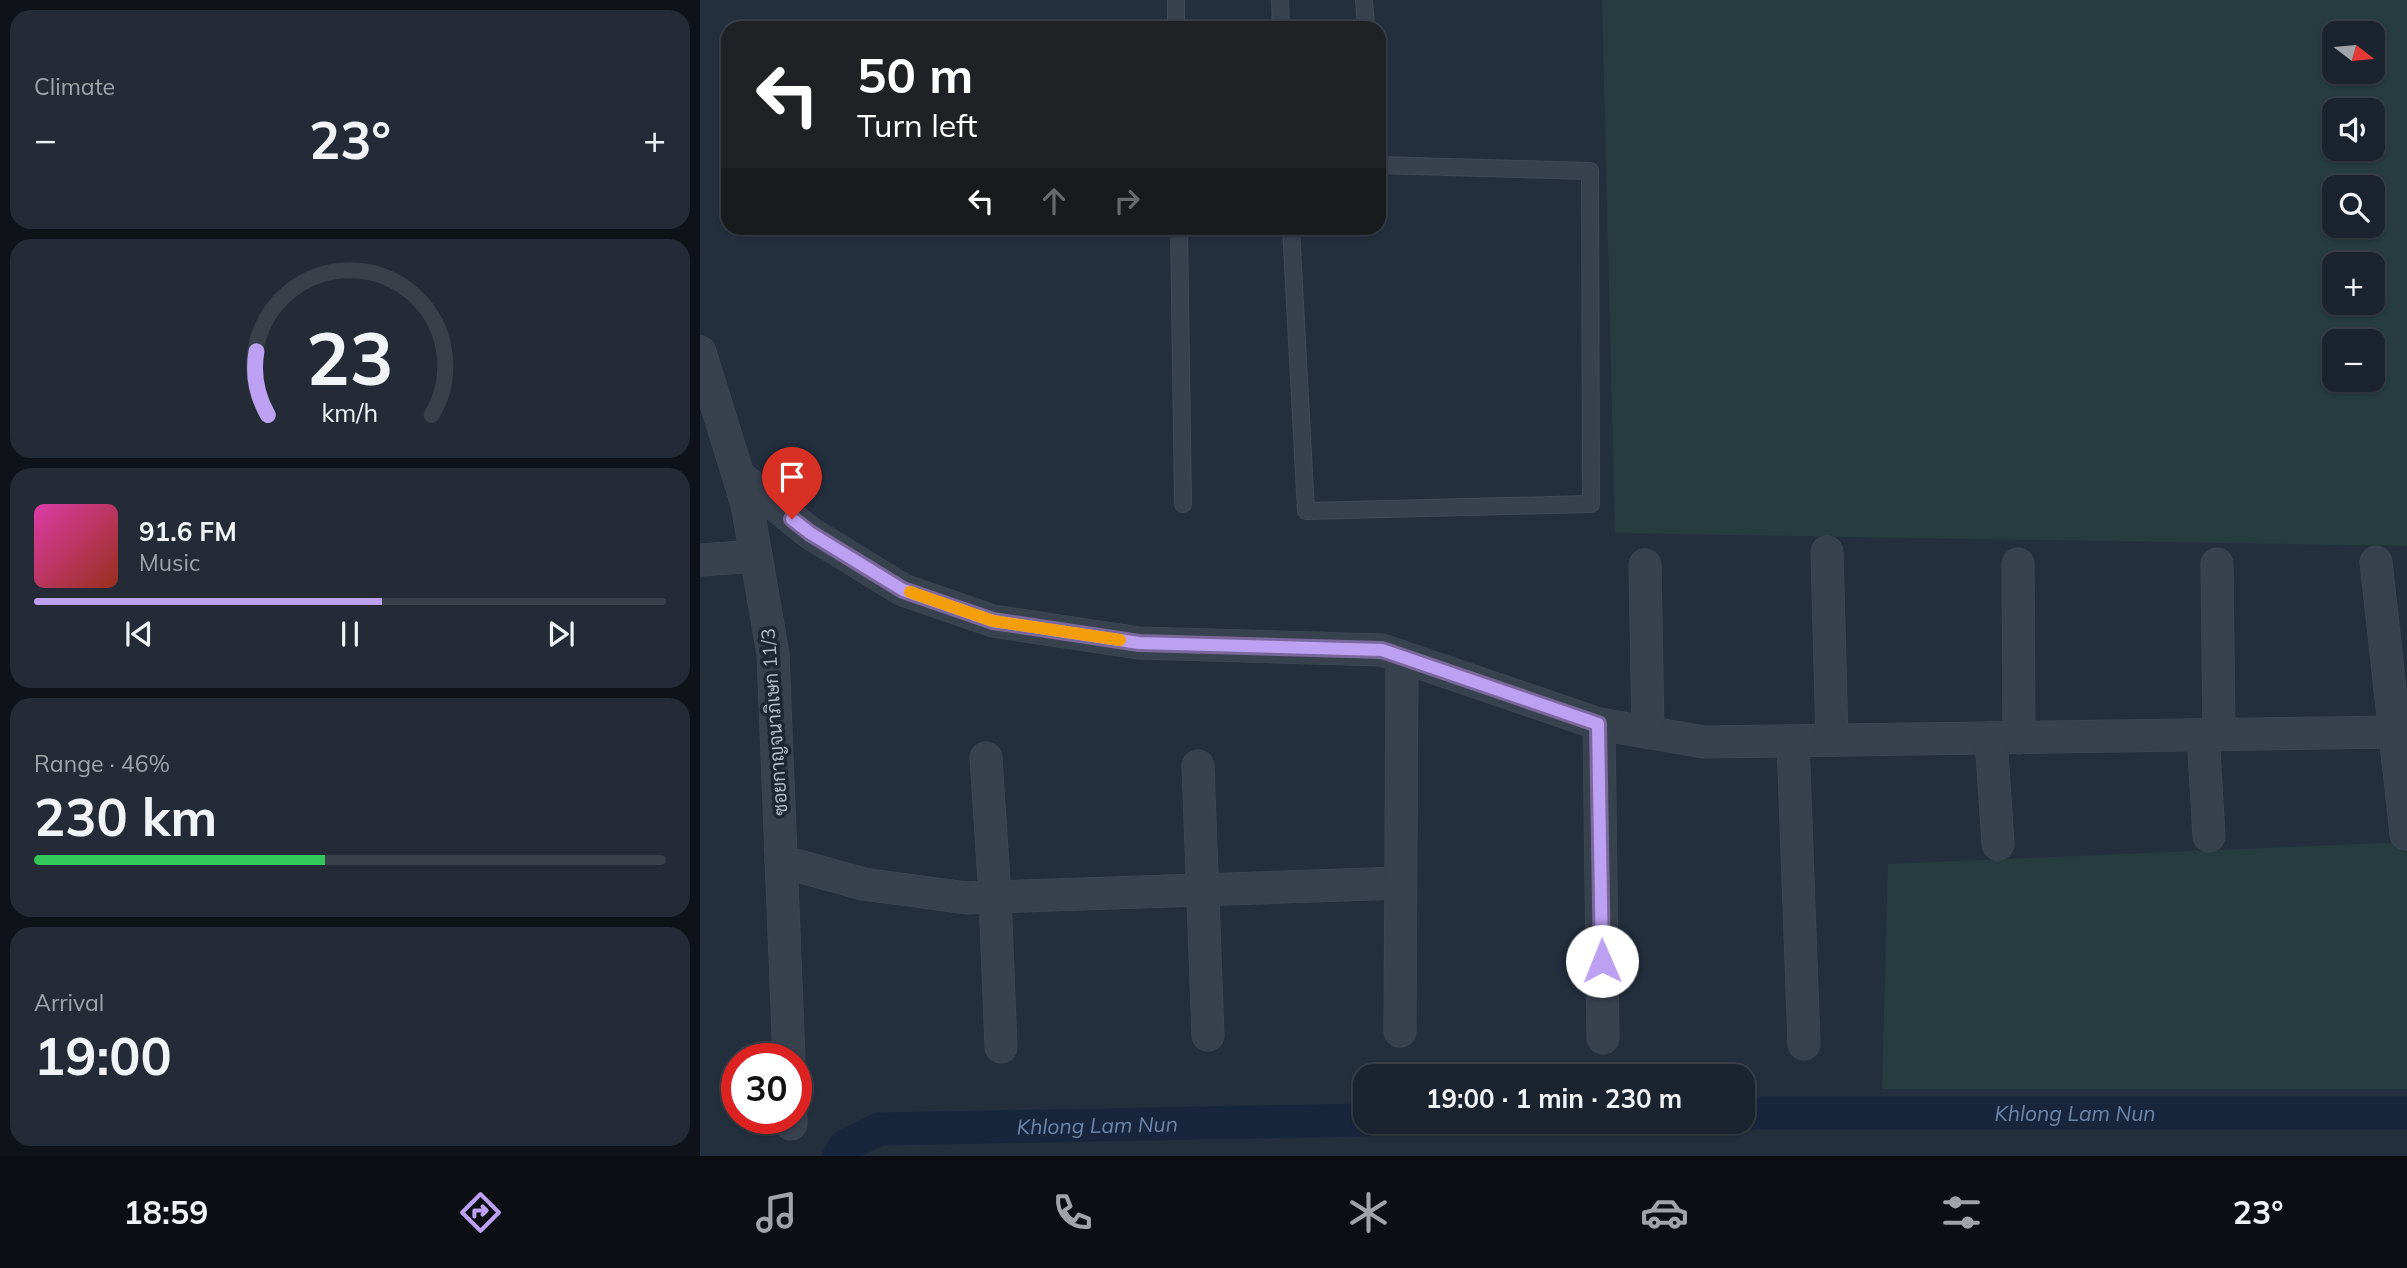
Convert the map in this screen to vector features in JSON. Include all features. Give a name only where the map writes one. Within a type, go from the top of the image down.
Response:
[{"type":"street","name":"ซอยกาญจนาภิเษก 11/3","points":[[700,352],[747,503],[774,654],[788,1043]]},
{"type":"street","points":[[739,476],[810,533],[903,590],[993,621],[1139,643],[1382,650],[1598,724],[1704,742],[2395,732]]},
{"type":"street","points":[[1827,552],[1832,740]]},
{"type":"street","points":[[700,560],[756,556]]},
{"type":"street","points":[[2376,562],[2406,834]]},
{"type":"street","points":[[1998,844],[2018,564]]},
{"type":"street","points":[[2208,836],[2217,564]]},
{"type":"street","points":[[1645,565],[1648,732]]},
{"type":"street","points":[[1400,1031],[1402,657]]},
{"type":"street","points":[[1598,724],[1603,1038]]},
{"type":"street","points":[[1793,741],[1804,1044]]},
{"type":"street","points":[[986,758],[1001,1047]]},
{"type":"street","points":[[1198,766],[1208,1035]]},
{"type":"street","points":[[781,861],[863,884],[967,898],[1400,883]]},
{"type":"lane","points":[[1176,0],[1176,21]]},
{"type":"lane","points":[[1279,0],[1280,21]]},
{"type":"lane","points":[[1364,0],[1366,21]]},
{"type":"lane","points":[[1292,235],[1306,511],[1591,505],[1590,171],[1386,165]]},
{"type":"lane","points":[[1179,235],[1183,504]]},
{"type":"green space","points":[[1602,0],[2407,0],[2407,546],[1615,533]]},
{"type":"green space","points":[[2407,842],[2407,1089],[1882,1089],[1888,864]]},
{"type":"waterway","name":"Khlong Lam Nun","points":[[1755,1113],[2407,1113]]},
{"type":"waterway","name":"Khlong Lam Nun","points":[[839,1156],[845,1146],[879,1129],[1353,1120]]},
{"type":"slow traffic","points":[[910,592],[993,621],[1120,640]]},
{"type":"route","points":[[792,519],[903,590],[993,621],[1139,643],[1382,650],[1598,724],[1602,961]]}]
